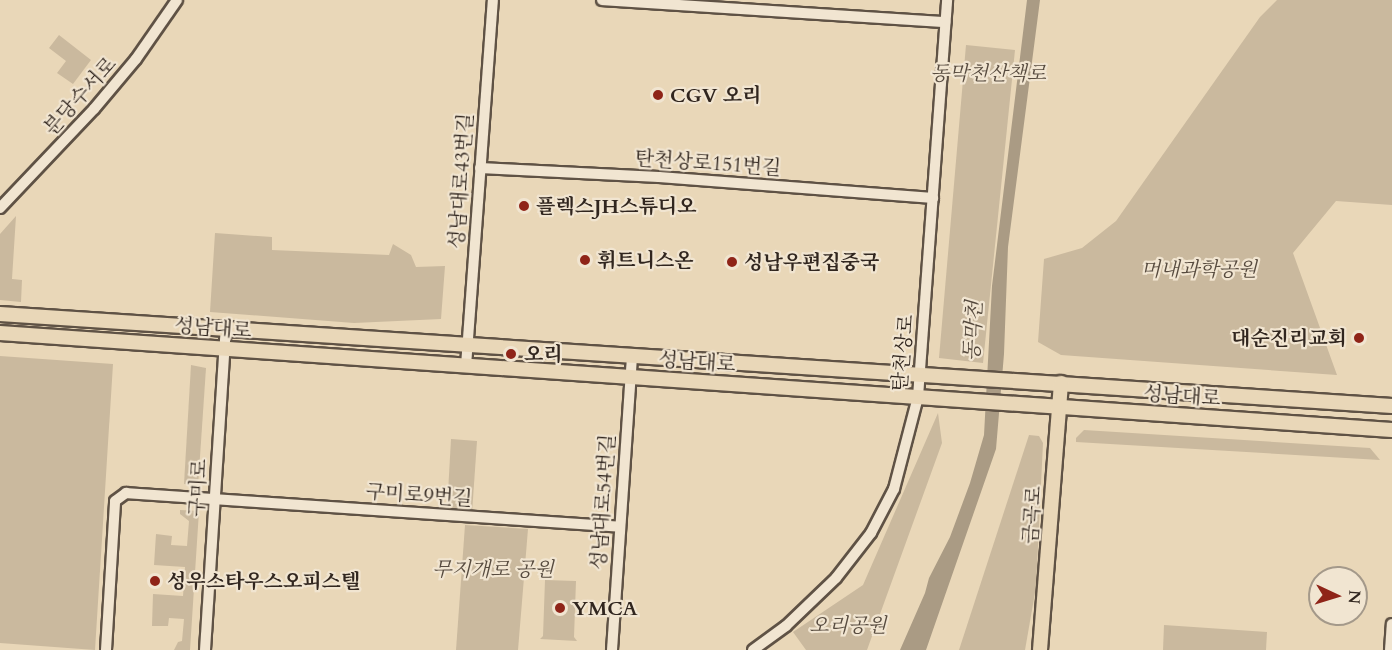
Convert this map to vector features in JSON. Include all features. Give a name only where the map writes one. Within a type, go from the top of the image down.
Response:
[{"type":"main road","name":"성남대로","points":[[0,314],[1392,406]]},
{"type":"main road","name":"성남대로","points":[[0,333],[1392,430]]},
{"type":"main road","name":"금곡로","points":[[1040,650],[1061,383]]},
{"type":"street","name":"분당수서로","points":[[0,208],[125,74],[177,0]]},
{"type":"street","name":"성남대로43번길","points":[[466,366],[493,0]]},
{"type":"street","points":[[602,0],[945,22]]},
{"type":"street","name":"탄천상로","points":[[753,650],[786,626],[826,589],[871,533],[894,489],[918,397],[947,0]]},
{"type":"street","name":"탄천상로151번길","points":[[480,168],[659,177],[933,198]]},
{"type":"street","name":"구미로","points":[[205,650],[226,329]]},
{"type":"street","name":"성남대로54번길","points":[[612,650],[632,356]]},
{"type":"street","name":"구미로9번길","points":[[106,650],[115,501],[126,493],[619,527]]},
{"type":"street","points":[[1390,650],[1392,624]]},
{"type":"green space","name":"머내과학공원","points":[[1277,0],[1392,0],[1392,205],[1336,201],[1293,253],[1337,375],[1061,355],[1038,342],[1044,259],[1082,248],[1116,221],[1260,17]]},
{"type":"green space","points":[[59,35],[91,60],[73,84],[57,73],[66,61],[49,48]]},
{"type":"green space","name":"동막천산책로","points":[[966,45],[1015,50],[983,363],[939,358]]},
{"type":"green space","points":[[16,216],[12,279],[22,280],[21,302],[0,300],[0,234]]},
{"type":"green space","points":[[215,233],[272,237],[272,250],[389,255],[393,244],[411,255],[416,267],[445,266],[441,319],[354,323],[210,312]]},
{"type":"green space","points":[[0,356],[113,364],[95,650],[0,643]]},
{"type":"green space","points":[[191,365],[206,368],[198,486],[184,484]]},
{"type":"green space","name":"오리공원","points":[[938,413],[942,443],[867,650],[806,650],[793,632],[863,585]]},
{"type":"green space","points":[[1084,430],[1370,448],[1380,460],[1076,442],[1076,438]]},
{"type":"green space","points":[[1029,435],[1039,436],[1043,443],[1036,587],[1025,650],[959,650]]},
{"type":"green space","points":[[451,439],[477,441],[472,513],[447,511]]},
{"type":"green space","points":[[180,510],[199,511],[190,650],[174,650],[178,642],[182,641],[184,619],[169,618],[168,626],[152,626],[153,594],[183,596],[185,567],[154,565],[156,534],[172,536],[171,545],[187,546],[189,521],[180,514]]},
{"type":"green space","name":"무지개로 공원","points":[[465,525],[528,529],[518,650],[456,650]]},
{"type":"green space","name":"YMCA","points":[[545,580],[576,581],[574,637],[577,641],[540,639],[543,636]]},
{"type":"green space","points":[[1164,625],[1267,632],[1266,650],[1163,650]]},
{"type":"shaded area","points":[[1027,0],[1040,0],[1008,247],[1004,354],[996,449],[926,650],[900,650],[925,593],[929,578],[950,537],[970,483],[984,435],[992,286]]},
{"type":"place","name":"CGV 오리","points":[[658,95]]},
{"type":"place","name":"플렉스JH스튜디오","points":[[524,206]]},
{"type":"place","name":"휘트니스온","points":[[585,260]]},
{"type":"place","name":"성남우편집중국","points":[[732,262]]},
{"type":"place","name":"대순진리교회","points":[[1359,338]]},
{"type":"place","name":"오리","points":[[511,354]]},
{"type":"place","name":"성우스타우스오피스텔","points":[[155,581]]},
{"type":"place","name":"YMCA","points":[[560,608]]},
{"type":"water label","name":"동막천","points":[[974,331]]}]
